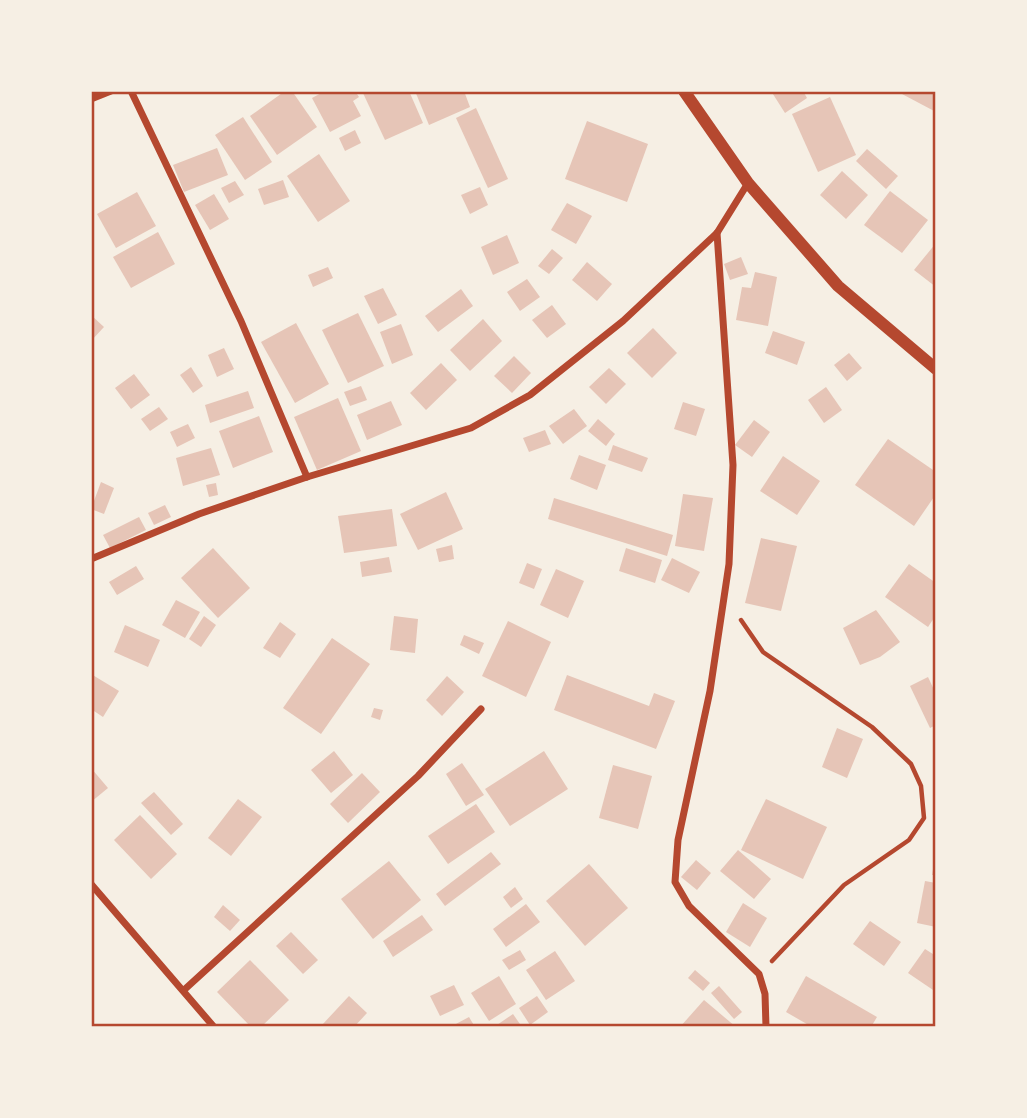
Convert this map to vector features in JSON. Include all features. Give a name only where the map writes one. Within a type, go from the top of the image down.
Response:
[{"type":"street","points":[[91,99],[111,91]]},
{"type":"street","points":[[131,91],[241,321],[307,477]]},
{"type":"street","points":[[684,91],[748,183],[838,286],[936,369]]},
{"type":"street","points":[[91,559],[199,514],[307,477],[471,428],[530,395],[623,321],[717,233],[748,183]]},
{"type":"street","points":[[717,233],[733,466],[729,564],[710,691],[678,841],[675,882],[689,906],[759,974],[765,994],[766,1027]]},
{"type":"street","points":[[184,990],[418,776],[481,709]]},
{"type":"street","points":[[91,884],[214,1027]]},
{"type":"path","points":[[723,595],[763,652],[872,727],[911,764],[921,786],[924,818],[909,840],[844,885],[759,974]]},
{"type":"building","points":[[285,91],[292,91],[317,127],[277,155],[250,116]]},
{"type":"building","points":[[325,91],[355,91],[359,97],[353,101],[361,116],[330,132],[312,98]]},
{"type":"building","points":[[362,91],[409,91],[423,123],[385,140]]},
{"type":"building","points":[[415,91],[464,91],[470,107],[429,125]]},
{"type":"building","points":[[771,91],[803,91],[807,98],[785,113]]},
{"type":"building","points":[[903,91],[936,91],[936,112],[902,94]]},
{"type":"building","points":[[830,97],[856,155],[818,172],[792,114]]},
{"type":"building","points":[[476,108],[508,179],[488,188],[456,118]]},
{"type":"building","points":[[243,117],[272,162],[245,180],[215,135]]},
{"type":"building","points":[[587,121],[648,144],[627,202],[565,179]]},
{"type":"building","points":[[355,130],[361,143],[345,151],[339,138]]},
{"type":"building","points":[[217,148],[228,175],[184,192],[173,165]]},
{"type":"building","points":[[867,149],[898,176],[886,189],[856,161]]},
{"type":"building","points":[[319,154],[350,201],[318,222],[287,176]]},
{"type":"building","points":[[842,171],[868,195],[846,219],[820,195]]},
{"type":"building","points":[[283,180],[289,197],[264,205],[258,189]]},
{"type":"building","points":[[235,181],[244,195],[229,203],[221,188]]},
{"type":"building","points":[[480,187],[488,205],[470,214],[461,195]]},
{"type":"building","points":[[890,191],[928,220],[902,253],[864,225]]},
{"type":"building","points":[[137,192],[156,226],[116,248],[97,214]]},
{"type":"building","points":[[214,194],[229,219],[210,230],[195,205]]},
{"type":"building","points":[[567,203],[592,216],[576,244],[551,230]]},
{"type":"building","points":[[158,232],[175,264],[131,288],[113,257]]},
{"type":"building","points":[[507,235],[519,263],[493,275],[481,247]]},
{"type":"building","points":[[936,243],[936,287],[914,270]]},
{"type":"building","points":[[552,249],[563,258],[549,274],[538,266]]},
{"type":"building","points":[[741,257],[748,274],[730,280],[724,264]]},
{"type":"building","points":[[587,262],[612,284],[597,301],[572,280]]},
{"type":"building","points":[[328,267],[333,278],[313,287],[308,275]]},
{"type":"building","points":[[755,272],[777,277],[768,326],[736,320],[742,287],[751,288]]},
{"type":"building","points":[[527,279],[540,297],[520,311],[507,292]]},
{"type":"building","points":[[383,288],[397,315],[378,324],[364,296]]},
{"type":"building","points":[[461,289],[473,306],[438,332],[425,316]]},
{"type":"building","points":[[552,305],[566,324],[547,338],[532,320]]},
{"type":"building","points":[[358,313],[384,366],[348,383],[322,330]]},
{"type":"building","points":[[91,315],[104,327],[91,341]]},
{"type":"building","points":[[483,319],[502,341],[470,371],[450,350]]},
{"type":"building","points":[[296,323],[329,384],[295,403],[261,342]]},
{"type":"building","points":[[401,324],[413,355],[392,364],[380,332]]},
{"type":"building","points":[[653,328],[677,353],[652,378],[627,353]]},
{"type":"building","points":[[773,331],[805,342],[797,365],[765,353]]},
{"type":"building","points":[[224,348],[234,369],[217,377],[208,355]]},
{"type":"building","points":[[849,353],[862,368],[847,381],[834,365]]},
{"type":"building","points":[[514,356],[531,373],[512,393],[494,376]]},
{"type":"building","points":[[441,363],[457,380],[426,410],[410,393]]},
{"type":"building","points":[[191,367],[203,386],[193,393],[180,375]]},
{"type":"building","points":[[609,368],[626,384],[606,404],[589,387]]},
{"type":"building","points":[[134,374],[150,395],[131,409],[115,388]]},
{"type":"building","points":[[361,386],[367,400],[350,406],[344,392]]},
{"type":"building","points":[[826,387],[842,410],[824,423],[808,400]]},
{"type":"building","points":[[248,391],[254,408],[210,423],[205,405]]},
{"type":"building","points":[[338,398],[361,451],[317,470],[294,417]]},
{"type":"building","points":[[391,401],[402,425],[367,440],[357,415]]},
{"type":"building","points":[[683,402],[705,409],[696,436],[674,429]]},
{"type":"building","points":[[159,407],[168,419],[150,431],[141,419]]},
{"type":"building","points":[[574,409],[587,426],[563,444],[549,426]]},
{"type":"building","points":[[259,416],[273,452],[233,468],[219,431]]},
{"type":"building","points":[[598,419],[615,434],[606,446],[588,431]]},
{"type":"building","points":[[754,420],[770,432],[752,457],[735,445]]},
{"type":"building","points":[[188,424],[195,438],[177,447],[170,432]]},
{"type":"building","points":[[545,430],[551,444],[529,452],[523,438]]},
{"type":"building","points":[[888,439],[936,472],[936,494],[914,526],[855,485]]},
{"type":"building","points":[[613,445],[648,458],[642,472],[608,460]]},
{"type":"building","points":[[211,448],[220,475],[183,486],[176,458]]},
{"type":"building","points":[[579,455],[606,465],[597,490],[570,479]]},
{"type":"building","points":[[783,456],[820,481],[797,515],[760,491]]},
{"type":"building","points":[[101,482],[114,488],[104,514],[91,509]]},
{"type":"building","points":[[216,483],[218,495],[209,497],[206,485]]},
{"type":"building","points":[[446,492],[463,529],[418,550],[400,514]]},
{"type":"building","points":[[683,494],[713,498],[704,551],[675,546]]},
{"type":"building","points":[[554,498],[673,535],[667,556],[548,519]]},
{"type":"building","points":[[165,505],[171,517],[154,525],[148,513]]},
{"type":"building","points":[[392,509],[397,546],[344,553],[338,516]]},
{"type":"building","points":[[139,517],[146,530],[110,548],[103,535]]},
{"type":"building","points":[[761,538],[797,546],[781,611],[745,603]]},
{"type":"building","points":[[452,545],[454,559],[439,562],[436,549]]},
{"type":"building","points":[[213,548],[250,588],[218,618],[181,578]]},
{"type":"building","points":[[626,548],[662,560],[655,583],[619,571]]},
{"type":"building","points":[[389,557],[392,572],[362,577],[360,562]]},
{"type":"building","points":[[672,558],[700,572],[689,593],[661,580]]},
{"type":"building","points":[[527,563],[542,569],[534,589],[519,583]]},
{"type":"building","points":[[909,564],[936,583],[936,615],[928,627],[885,597]]},
{"type":"building","points":[[136,566],[144,579],[117,595],[109,582]]},
{"type":"building","points":[[556,569],[584,581],[568,618],[540,605]]},
{"type":"building","points":[[176,600],[200,612],[185,638],[162,625]]},
{"type":"building","points":[[876,610],[900,642],[880,657],[860,665],[843,628]]},
{"type":"building","points":[[204,616],[216,625],[201,647],[189,639]]},
{"type":"building","points":[[394,616],[418,619],[415,653],[390,650]]},
{"type":"building","points":[[508,621],[551,642],[526,697],[482,676]]},
{"type":"building","points":[[280,622],[296,634],[280,658],[263,648]]},
{"type":"building","points":[[125,625],[160,640],[148,667],[114,652]]},
{"type":"building","points":[[464,635],[484,643],[479,654],[460,645]]},
{"type":"building","points":[[332,638],[370,664],[321,734],[283,708]]},
{"type":"building","points":[[91,674],[119,691],[103,717],[91,709]]},
{"type":"building","points":[[567,675],[649,706],[654,693],[675,701],[656,749],[554,710]]},
{"type":"building","points":[[447,676],[464,692],[442,716],[426,700]]},
{"type":"building","points":[[928,677],[936,694],[936,725],[930,728],[910,686]]},
{"type":"building","points":[[374,708],[383,710],[380,720],[371,717]]},
{"type":"building","points":[[837,728],[863,739],[847,778],[822,767]]},
{"type":"building","points":[[334,751],[353,775],[331,793],[311,770]]},
{"type":"building","points":[[544,751],[568,789],[510,826],[485,789]]},
{"type":"building","points":[[462,763],[484,795],[466,806],[446,774]]},
{"type":"building","points":[[613,765],[652,776],[638,829],[599,818]]},
{"type":"building","points":[[91,768],[108,788],[91,802]]},
{"type":"building","points":[[362,773],[380,792],[348,823],[330,804]]},
{"type":"building","points":[[154,792],[183,824],[171,835],[141,803]]},
{"type":"building","points":[[238,799],[262,817],[231,856],[208,838]]},
{"type":"building","points":[[766,799],[827,827],[803,879],[741,850]]},
{"type":"building","points":[[476,804],[495,832],[448,864],[428,836]]},
{"type":"building","points":[[140,815],[177,854],[151,879],[114,840]]},
{"type":"building","points":[[738,850],[771,879],[754,899],[720,871]]},
{"type":"building","points":[[491,852],[501,864],[445,906],[436,894]]},
{"type":"building","points":[[935,858],[936,875],[932,875]]},
{"type":"building","points":[[696,860],[711,873],[697,890],[681,877]]},
{"type":"building","points":[[389,861],[421,900],[373,939],[341,899]]},
{"type":"building","points":[[589,864],[628,908],[585,946],[546,901]]},
{"type":"building","points":[[925,881],[936,883],[936,927],[917,923]]},
{"type":"building","points":[[515,887],[523,899],[511,908],[503,897]]},
{"type":"building","points":[[743,903],[767,918],[750,947],[726,932]]},
{"type":"building","points":[[526,904],[540,922],[506,947],[493,929]]},
{"type":"building","points":[[223,905],[240,920],[230,931],[214,917]]},
{"type":"building","points":[[422,915],[433,930],[393,957],[383,941]]},
{"type":"building","points":[[870,921],[901,942],[884,966],[853,944]]},
{"type":"building","points":[[291,932],[318,960],[303,974],[276,946]]},
{"type":"building","points":[[925,949],[936,956],[936,992],[908,973]]},
{"type":"building","points":[[520,950],[526,960],[509,970],[502,960]]},
{"type":"building","points":[[555,951],[575,981],[546,1000],[526,970]]},
{"type":"building","points":[[250,960],[289,1000],[261,1027],[251,1027],[217,992]]},
{"type":"building","points":[[695,970],[710,983],[703,991],[688,978]]},
{"type":"building","points":[[499,976],[516,1004],[489,1021],[471,993]]},
{"type":"building","points":[[806,976],[877,1017],[871,1027],[812,1027],[786,1012]]},
{"type":"building","points":[[454,985],[464,1005],[440,1016],[430,996]]},
{"type":"building","points":[[719,986],[742,1012],[734,1019],[711,993]]},
{"type":"building","points":[[349,996],[367,1013],[354,1027],[324,1027],[322,1025]]},
{"type":"building","points":[[537,996],[548,1012],[530,1025],[519,1008]]},
{"type":"building","points":[[704,1000],[736,1027],[680,1027]]},
{"type":"building","points":[[513,1014],[522,1027],[494,1027]]},
{"type":"building","points":[[469,1017],[475,1027],[455,1027],[454,1025]]}]
